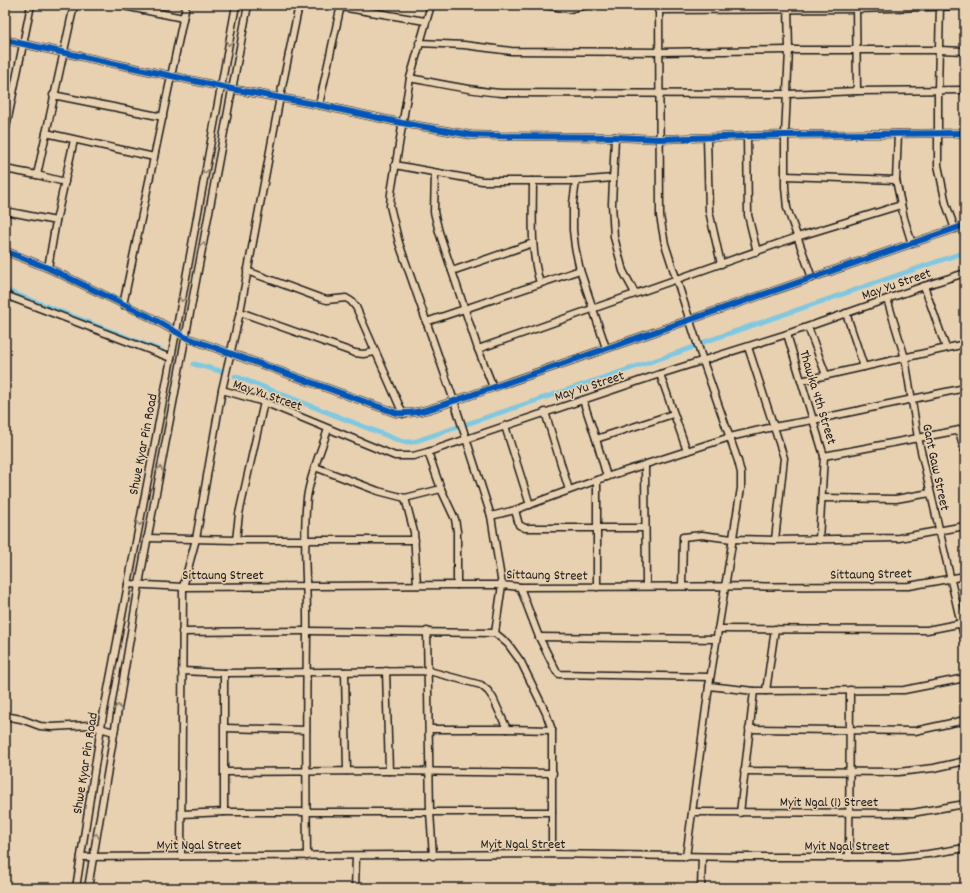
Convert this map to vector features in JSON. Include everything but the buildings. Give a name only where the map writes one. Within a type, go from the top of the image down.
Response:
[{"type":"street","points":[[5,133],[31,5]]},
{"type":"street","points":[[38,174],[53,95],[74,5]]},
{"type":"street","points":[[119,5],[183,18]]},
{"type":"street","points":[[124,305],[186,5]]},
{"type":"street","name":"Shwe Kyar Pin Road","points":[[76,888],[101,728],[236,5]]},
{"type":"street","name":"Shwe Kyar Pin Road","points":[[88,888],[147,538],[248,5]]},
{"type":"street","points":[[181,856],[183,586],[196,539],[222,390],[240,312],[280,97],[299,5]]},
{"type":"street","points":[[430,5],[410,78],[395,165],[390,206],[399,243],[454,401],[491,516],[502,585],[495,633]]},
{"type":"street","points":[[544,5],[569,9],[587,5]]},
{"type":"street","points":[[319,105],[341,6],[426,21]]},
{"type":"street","points":[[940,6],[938,165],[946,204],[955,229]]},
{"type":"street","points":[[686,857],[710,676],[741,488],[741,473],[703,361],[661,229],[659,8],[965,6]]},
{"type":"street","points":[[788,7],[788,94],[785,134],[787,208],[812,278]]},
{"type":"street","points":[[856,7],[857,91]]},
{"type":"street","points":[[5,40],[232,89],[280,97],[402,123],[471,135],[660,139],[785,134],[965,134]]},
{"type":"street","points":[[419,43],[464,45],[511,51],[965,51]]},
{"type":"street","points":[[410,78],[489,92],[788,94],[857,91],[965,90]]},
{"type":"street","points":[[53,95],[163,117]]},
{"type":"street","points":[[46,133],[154,157]]},
{"type":"street","points":[[898,134],[896,180],[904,218],[912,244]]},
{"type":"street","points":[[747,136],[748,215],[757,252]]},
{"type":"street","points":[[615,137],[612,204],[614,237],[623,271],[635,293]]},
{"type":"street","points":[[707,138],[709,211],[721,264]]},
{"type":"street","points":[[48,268],[56,221],[74,140]]},
{"type":"street","points":[[395,165],[482,181],[533,182],[613,178]]},
{"type":"street","points":[[5,169],[38,174],[65,182]]},
{"type":"street","points":[[435,173],[434,212],[439,232],[478,349],[493,387]]},
{"type":"street","points":[[786,176],[896,180]]},
{"type":"street","points":[[576,181],[573,203],[573,230],[580,270],[606,348]]},
{"type":"street","points":[[533,182],[533,243],[536,269],[540,283]]},
{"type":"street","points":[[478,349],[797,237],[902,205]]},
{"type":"street","points":[[5,211],[56,221]]},
{"type":"street","points":[[5,251],[48,268],[161,322],[185,337],[396,413],[403,414],[415,413],[454,401],[965,225]]},
{"type":"street","points":[[452,271],[533,243]]},
{"type":"street","points":[[426,322],[580,270]]},
{"type":"street","points":[[247,271],[320,298],[327,300],[346,298],[351,301],[356,307],[403,414]]},
{"type":"street","name":"May Yu Street","points":[[222,390],[264,402],[395,456],[413,456],[466,440],[660,374],[748,347],[965,273]]},
{"type":"street","points":[[924,286],[946,348]]},
{"type":"street","points":[[5,294],[171,358]]},
{"type":"street","name":"Gant Gaw Street","points":[[887,299],[905,358],[918,438],[939,531],[963,623],[965,641]]},
{"type":"street","points":[[240,312],[355,353],[363,354],[375,352]]},
{"type":"street","points":[[846,313],[864,367]]},
{"type":"street","points":[[808,327],[826,375]]},
{"type":"street","name":"Thawka 4th Street","points":[[787,334],[824,456],[819,540]]},
{"type":"street","points":[[801,381],[965,344]]},
{"type":"street","points":[[748,347],[784,458],[774,540]]},
{"type":"street","points":[[660,374],[687,451]]},
{"type":"street","points":[[491,516],[515,510],[597,480],[730,438],[773,427],[965,388]]},
{"type":"street","points":[[583,400],[607,477]]},
{"type":"street","points":[[236,540],[239,514],[264,402]]},
{"type":"street","points":[[545,412],[569,490]]},
{"type":"street","points":[[596,438],[674,414]]},
{"type":"street","points":[[505,426],[530,505]]},
{"type":"street","points":[[306,856],[305,770],[307,498],[315,467],[328,429]]},
{"type":"street","points":[[824,456],[962,429],[965,455]]},
{"type":"street","points":[[428,452],[441,489],[455,519],[457,531],[457,585]]},
{"type":"street","points":[[644,466],[646,586]]},
{"type":"street","points":[[315,467],[378,491],[405,498],[441,489]]},
{"type":"street","points":[[597,480],[597,587]]},
{"type":"street","points":[[822,498],[896,499],[930,493]]},
{"type":"street","points":[[405,498],[415,540],[416,585]]},
{"type":"street","points":[[515,510],[519,525],[525,528],[645,528]]},
{"type":"street","points":[[682,586],[683,537],[702,534],[732,539],[774,540],[899,538],[965,526]]},
{"type":"street","points":[[147,538],[236,540],[415,540]]},
{"type":"street","name":"Sittaung Street","points":[[128,584],[183,586],[502,585],[520,587],[909,586],[965,576]]},
{"type":"street","points":[[520,587],[538,637],[556,671],[563,675],[710,676]]},
{"type":"street","points":[[718,629],[927,630],[963,623]]},
{"type":"street","points":[[766,691],[775,630]]},
{"type":"street","points":[[182,632],[427,631],[495,633],[508,644],[521,662],[546,713],[552,730],[552,854]]},
{"type":"street","points":[[427,631],[430,729],[430,812],[433,856]]},
{"type":"street","points":[[538,637],[716,640]]},
{"type":"street","points":[[182,671],[224,673],[429,671],[481,685],[493,698],[507,729]]},
{"type":"street","points":[[386,671],[389,770]]},
{"type":"street","points":[[345,672],[347,771]]},
{"type":"street","points":[[224,673],[224,812]]},
{"type":"street","points":[[709,686],[754,692],[904,690],[965,678]]},
{"type":"street","points":[[849,857],[850,690]]},
{"type":"street","points":[[740,813],[754,692]]},
{"type":"street","points":[[5,716],[21,719],[40,726],[52,727],[89,725],[114,732]]},
{"type":"street","points":[[749,729],[915,731],[965,720]]},
{"type":"street","points":[[225,728],[306,730]]},
{"type":"street","points":[[430,729],[552,730]]},
{"type":"street","points":[[744,771],[904,772],[965,762]]},
{"type":"street","points":[[225,772],[389,770],[553,773]]},
{"type":"street","name":"Myit Ngal (1) Street","points":[[693,812],[912,813],[965,804]]},
{"type":"street","points":[[182,814],[224,812],[552,812]]},
{"type":"street","name":"Myit Ngal Street","points":[[81,857],[433,856],[552,854],[686,857],[899,857],[965,848]]},
{"type":"street","points":[[355,888],[356,856]]},
{"type":"street","points":[[701,888],[702,857]]},
{"type":"waterway","points":[[704,342],[965,252]]},
{"type":"waterway","points":[[5,290],[162,351]]},
{"type":"waterway","points":[[235,376],[403,442],[413,442],[694,347]]},
{"type":"waterway","points":[[194,364],[224,372]]},
{"type":"cycle path","points":[[5,40],[232,89],[319,105],[402,123],[471,135],[659,139],[785,135],[965,133]]},
{"type":"cycle path","points":[[5,251],[48,268],[150,317],[185,337],[396,413],[411,413],[454,401],[965,225]]}]
